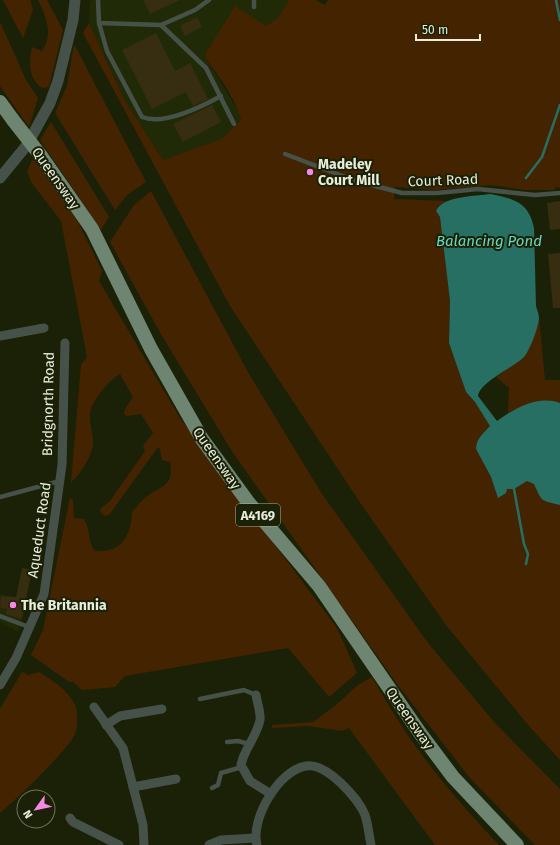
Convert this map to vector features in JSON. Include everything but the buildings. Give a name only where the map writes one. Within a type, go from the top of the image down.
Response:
[{"type":"main road","name":"Queensway","points":[[0,102],[41,156],[92,229],[151,349],[206,444],[248,502],[319,586],[420,734],[448,770],[517,845]]},
{"type":"street","points":[[0,178],[27,145],[50,103],[58,82],[73,20],[75,0]]},
{"type":"street","points":[[0,336],[44,328]]},
{"type":"street","name":"Bridgnorth Road","points":[[62,465],[65,343]]},
{"type":"street","name":"Aqueduct Road","points":[[0,685],[16,658],[44,594],[62,465]]},
{"type":"street","points":[[256,695],[260,719],[256,731],[243,754],[242,767],[250,781],[271,794]]},
{"type":"street","points":[[94,708],[123,748],[143,824],[144,845]]},
{"type":"street","points":[[106,725],[120,716],[162,709]]},
{"type":"street","points":[[209,845],[221,840],[256,841],[260,814],[271,794],[289,772],[307,765],[319,768],[342,782],[365,814],[371,845]]},
{"type":"street","points":[[133,786],[176,779]]},
{"type":"street","points":[[70,818],[73,822],[101,841],[119,845]]},
{"type":"lane","points":[[98,0],[99,23],[107,51],[142,117],[148,120],[159,120],[189,112],[221,96]]},
{"type":"lane","points":[[99,23],[162,25],[195,10],[210,0]]},
{"type":"lane","points":[[254,0],[254,7]]},
{"type":"lane","points":[[162,25],[206,68],[234,124]]},
{"type":"lane","name":"Court Road","points":[[285,154],[353,180],[402,193],[437,193],[478,189],[535,195],[560,193]]},
{"type":"lane","points":[[0,497],[60,481]]},
{"type":"lane","points":[[0,616],[29,627]]},
{"type":"lane","points":[[200,699],[244,690],[256,695]]},
{"type":"lane","points":[[227,742],[238,741],[249,744]]},
{"type":"lane","points":[[212,788],[218,785],[221,773],[242,767]]},
{"type":"shaded area","points":[[3,0],[30,0],[33,10],[23,38]]},
{"type":"shaded area","points":[[38,0],[47,0],[63,30],[49,87],[42,88],[37,84],[32,75],[30,64],[32,47],[42,51],[48,39],[48,26],[44,12]]},
{"type":"shaded area","points":[[90,0],[289,0],[278,18],[266,26],[235,7],[206,59],[239,112],[241,120],[221,139],[163,160],[124,99],[89,23]]},
{"type":"shaded area","points":[[289,0],[315,0],[325,5],[328,0],[560,0],[560,188],[555,187],[555,190],[525,190],[491,185],[435,190],[395,187],[394,199],[447,201],[438,206],[436,211],[440,217],[450,301],[449,343],[466,392],[475,402],[491,426],[483,433],[477,442],[476,449],[491,477],[498,497],[507,488],[514,489],[527,481],[534,483],[542,499],[560,505],[560,760],[529,726],[446,625],[359,501],[230,306],[83,33],[89,23],[124,99],[163,160],[221,139],[241,120],[231,96],[206,59],[206,53],[235,6],[266,26],[278,18]]},
{"type":"shaded area","points":[[0,22],[26,80],[38,98],[29,127],[0,86]]},
{"type":"shaded area","points":[[74,44],[146,182],[127,195],[115,210],[55,113],[67,86]]},
{"type":"shaded area","points":[[51,122],[109,217],[101,230],[40,140]]},
{"type":"shaded area","points":[[33,158],[78,222],[102,271],[99,281],[180,418],[337,628],[357,673],[329,697],[288,648],[125,676],[115,687],[82,690],[73,682],[69,682],[31,655],[43,630],[70,498],[73,500],[74,518],[84,519],[95,551],[112,549],[118,546],[127,535],[130,528],[132,512],[141,501],[168,481],[171,470],[170,462],[162,460],[160,449],[158,447],[109,515],[105,516],[101,513],[100,509],[110,501],[145,451],[143,446],[153,433],[141,414],[127,416],[124,414],[125,409],[133,397],[120,374],[111,380],[91,407],[90,416],[93,443],[91,453],[78,475],[71,482],[81,365],[87,357],[61,221],[31,182],[27,171]]},
{"type":"shaded area","points":[[151,191],[249,374],[322,494],[428,643],[494,722],[560,789],[560,845],[535,845],[470,778],[400,688],[233,453],[162,336],[110,242],[134,205]]},
{"type":"shaded area","points":[[539,317],[545,380],[560,380],[560,403],[554,401],[540,401],[520,407],[508,413],[509,388],[496,377],[524,357],[537,327]]},
{"type":"shaded area","points":[[0,594],[26,601],[18,632],[0,622]]},
{"type":"shaded area","points":[[22,672],[28,675],[39,672],[55,682],[69,695],[76,707],[77,718],[76,732],[64,749],[26,789],[16,789],[16,799],[0,813],[0,709]]},
{"type":"shaded area","points":[[372,677],[417,749],[439,777],[499,845],[435,845],[349,728],[342,731],[309,726],[272,728],[272,725],[313,722],[336,705],[358,685]]},
{"type":"water","name":"Balancing Pond","points":[[491,194],[519,203],[524,207],[532,219],[534,228],[536,306],[539,318],[533,339],[523,358],[490,380],[480,391],[478,396],[497,421],[519,407],[527,404],[543,401],[560,403],[560,505],[542,499],[534,484],[527,481],[514,489],[507,489],[506,493],[498,498],[491,477],[476,449],[477,442],[490,426],[475,402],[466,392],[449,343],[450,301],[440,217],[436,211],[439,206],[445,202],[469,196]]},
{"type":"waterway","points":[[556,0],[560,20]]},
{"type":"waterway","points":[[526,178],[542,157],[560,105]]},
{"type":"waterway","points":[[514,489],[524,544],[528,554],[526,564]]},
{"type":"place","name":"Madeley Court Mill","points":[[310,172]]},
{"type":"place","name":"The Britannia","points":[[13,605]]}]
